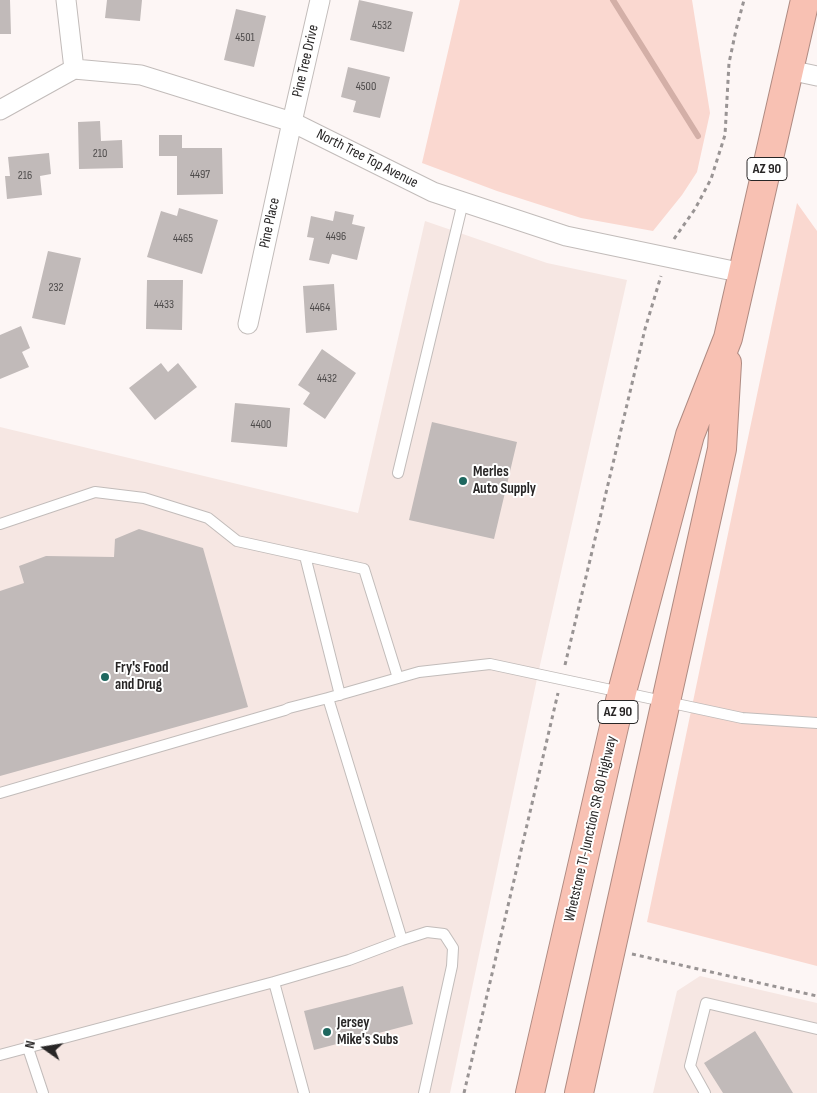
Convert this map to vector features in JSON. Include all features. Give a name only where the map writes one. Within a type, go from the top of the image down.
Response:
[{"type":"highway","name":"Whetstone TI-Junction SR 80 Highway","points":[[530,1093],[622,692],[690,435],[728,338],[805,0]]},
{"type":"highway","name":"Whetstone TI-Junction SR 80 Highway","points":[[580,1093],[722,449],[728,338]]},
{"type":"street","points":[[0,110],[74,69],[66,0]]},
{"type":"street","name":"Pine Tree Drive","points":[[292,122],[320,0]]},
{"type":"street","name":"North Tree Top Avenue","points":[[74,69],[141,75],[292,122],[433,192],[566,236],[743,273]]},
{"type":"street","points":[[789,70],[817,76]]},
{"type":"street","name":"Pine Place","points":[[248,324],[292,122]]},
{"type":"lane","points":[[398,473],[463,202]]},
{"type":"lane","points":[[0,524],[95,492],[144,498],[208,518],[237,541],[364,569],[398,678]]},
{"type":"lane","points":[[305,556],[340,695]]},
{"type":"lane","points":[[0,793],[288,708],[419,672],[490,664],[742,718],[817,723]]},
{"type":"lane","points":[[328,698],[402,940]]},
{"type":"lane","points":[[0,1056],[274,982],[349,960],[427,932],[444,934],[453,948],[452,966],[424,1093]]},
{"type":"lane","points":[[274,982],[304,1093]]},
{"type":"lane","points":[[705,1093],[690,1066],[706,1003],[817,1029]]},
{"type":"lane","points":[[28,1048],[43,1093]]},
{"type":"path","points":[[464,1093],[645,329],[666,257],[676,235],[711,179],[725,135],[729,63],[744,0]]},
{"type":"path","points":[[612,949],[817,996]]},
{"type":"shaded area","points":[[460,0],[692,0],[710,113],[697,172],[682,195],[653,231],[581,218],[497,191],[422,163]]},
{"type":"shaded area","points":[[797,203],[817,231],[817,966],[647,922]]},
{"type":"shaded area","points":[[425,221],[547,263],[627,280],[538,674],[450,1093],[0,1093],[0,427],[358,513]]},
{"type":"shaded area","points":[[700,976],[817,1003],[817,1093],[653,1093],[677,991]]},
{"type":"building","points":[[0,0],[10,0],[11,34],[0,34]]},
{"type":"building","points":[[107,0],[142,0],[140,21],[105,18]]},
{"type":"building","points":[[359,0],[413,12],[404,52],[350,40]]},
{"type":"building","points":[[236,9],[266,16],[254,67],[224,60]]},
{"type":"building","points":[[348,67],[390,77],[380,118],[353,112],[356,101],[341,97]]},
{"type":"building","points":[[100,121],[101,141],[122,140],[123,168],[79,169],[78,122]]},
{"type":"building","points":[[159,135],[182,135],[182,148],[222,148],[223,194],[177,195],[177,156],[159,156]]},
{"type":"building","points":[[49,153],[51,174],[40,176],[42,195],[7,199],[5,176],[10,176],[8,157]]},
{"type":"building","points":[[179,208],[218,220],[202,274],[147,257],[161,211],[177,216]]},
{"type":"building","points":[[335,211],[354,215],[352,224],[365,227],[357,260],[332,254],[329,264],[309,260],[314,238],[307,237],[311,216],[333,221]]},
{"type":"building","points":[[48,251],[81,258],[65,325],[32,318]]},
{"type":"building","points":[[147,280],[183,280],[182,330],[146,329]]},
{"type":"building","points":[[334,284],[337,330],[306,333],[303,286]]},
{"type":"building","points":[[21,326],[30,348],[22,352],[29,367],[0,379],[0,335]]},
{"type":"building","points":[[322,349],[356,373],[325,419],[303,404],[310,393],[298,385]]},
{"type":"building","points":[[161,363],[168,372],[178,363],[197,387],[155,420],[129,388]]},
{"type":"building","points":[[235,403],[290,408],[287,447],[231,442]]},
{"type":"building","name":"Merles Auto Supply","points":[[432,422],[517,442],[494,539],[409,520]]},
{"type":"building","points":[[139,529],[203,548],[248,707],[0,776],[0,591],[24,583],[19,566],[46,556],[114,557],[115,539]]},
{"type":"building","points":[[403,986],[413,1024],[314,1050],[304,1011]]},
{"type":"building","points":[[755,1031],[793,1093],[723,1093],[704,1063]]},
{"type":"waterway","points":[[613,0],[698,136]]},
{"type":"place","name":"Merles Auto Supply","points":[[463,481]]},
{"type":"place","name":"Fry's Food and Drug","points":[[105,677]]},
{"type":"place","name":"Jersey Mike's Subs","points":[[327,1032]]}]
